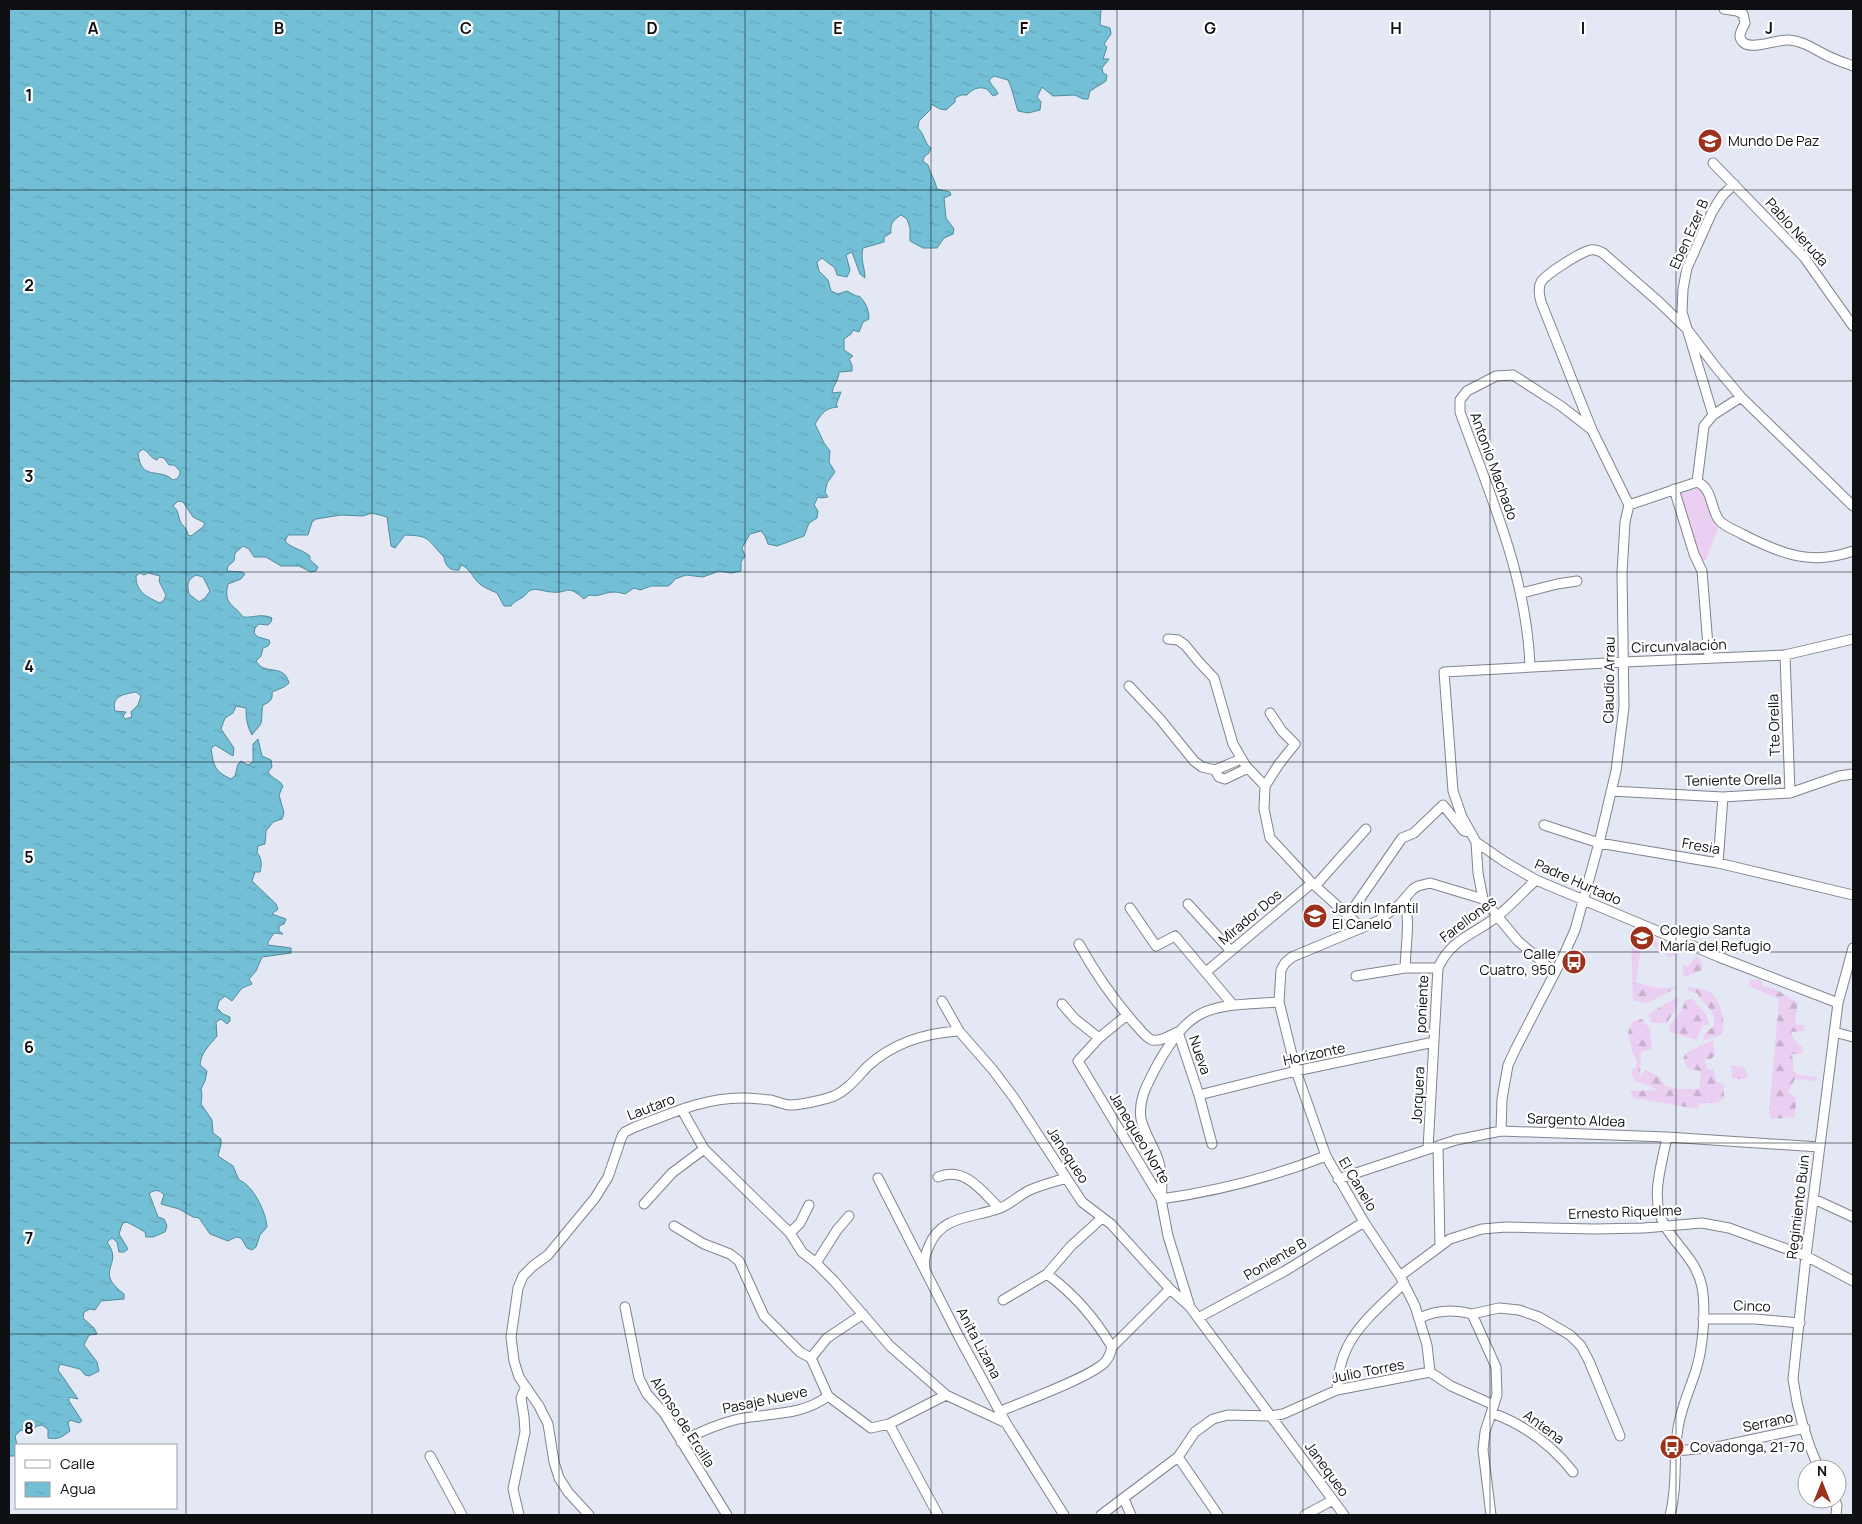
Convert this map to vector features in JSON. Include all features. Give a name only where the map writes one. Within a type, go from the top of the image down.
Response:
[{"type":"street","points":[[1724,9],[1743,14],[1745,23],[1741,29],[1740,36],[1746,45],[1754,46],[1783,40],[1795,40],[1853,66]]},
{"type":"street","name":"Pablo Neruda","points":[[1713,163],[1804,257],[1853,326]]},
{"type":"street","name":"Eben Ezer B","points":[[1713,415],[1682,312],[1683,289],[1687,268],[1712,212],[1722,196],[1734,184]]},
{"type":"street","name":"Eben Ezer B","points":[[1592,430],[1539,293],[1542,281],[1547,275],[1586,251],[1596,250],[1603,253],[1687,329],[1741,397],[1853,506]]},
{"type":"street","name":"Antonio Machado","points":[[1530,667],[1528,632],[1522,593],[1513,561],[1460,412],[1460,400],[1467,391],[1496,376],[1513,376],[1561,406],[1592,430]]},
{"type":"street","points":[[1697,482],[1704,426],[1713,415],[1741,397]]},
{"type":"street","points":[[1592,430],[1629,505],[1697,482]]},
{"type":"street","points":[[1697,482],[1707,489],[1716,514],[1724,524],[1785,554],[1820,558],[1838,556],[1853,551]]},
{"type":"street","points":[[1674,489],[1694,554],[1702,571],[1708,658]]},
{"type":"street","name":"Claudio Arrau","points":[[1501,1131],[1502,1099],[1508,1065],[1572,937],[1584,900],[1611,791],[1622,729],[1624,662],[1622,573],[1625,522],[1629,505]]},
{"type":"street","points":[[1522,593],[1577,581]]},
{"type":"street","points":[[1168,639],[1178,640],[1185,645],[1214,678],[1219,690],[1230,736],[1241,758],[1265,786]]},
{"type":"street","name":"Circunvalación","points":[[1444,672],[1785,655],[1853,639]]},
{"type":"street","name":"Tte Orella","points":[[1785,655],[1790,793]]},
{"type":"street","name":"Padre Hurtado","points":[[1444,672],[1453,791],[1462,818],[1476,842],[1504,862],[1536,880],[1719,957],[1838,1003]]},
{"type":"street","points":[[1129,686],[1202,768],[1215,770],[1241,758]]},
{"type":"street","points":[[1270,713],[1282,731],[1295,744],[1265,786],[1264,809],[1270,838],[1314,884],[1362,928]]},
{"type":"street","points":[[1215,770],[1219,777],[1225,779],[1248,768]]},
{"type":"street","name":"Teniente Orella","points":[[1611,791],[1723,797],[1790,793],[1839,776],[1853,774]]},
{"type":"street","points":[[1718,863],[1723,797]]},
{"type":"street","points":[[1348,916],[1402,838],[1414,834],[1443,805],[1464,832],[1471,833]]},
{"type":"street","name":"Fresia","points":[[1544,825],[1598,843],[1718,863],[1853,895]]},
{"type":"street","name":"Mirador Dos","points":[[1206,972],[1314,884],[1366,828]]},
{"type":"street","points":[[1476,842],[1478,873],[1483,899],[1523,946],[1555,973]]},
{"type":"street","name":"Farellones","points":[[1438,968],[1444,955],[1454,944],[1497,916],[1536,880]]},
{"type":"street","name":"El Canelo","points":[[1430,1372],[1427,1345],[1420,1318],[1402,1280],[1364,1222],[1326,1156],[1296,1071],[1279,1002],[1281,970],[1288,960],[1385,916],[1418,886],[1430,883],[1483,899]]},
{"type":"street","points":[[1405,898],[1408,929],[1405,968]]},
{"type":"street","points":[[1188,904],[1231,951]]},
{"type":"street","points":[[1130,908],[1156,946],[1175,936],[1234,1005]]},
{"type":"street","name":"Nueva","points":[[1079,944],[1100,981],[1127,1015],[1151,1039],[1160,1040],[1178,1032],[1200,1095],[1212,1144]]},
{"type":"street","name":"Regimiento Buin","points":[[1816,1459],[1805,1428],[1793,1379],[1806,1256],[1838,1003],[1853,948]]},
{"type":"street","points":[[1356,976],[1405,968],[1438,968]]},
{"type":"street","name":"poniente","points":[[1434,1042],[1438,968]]},
{"type":"street","name":"Janequeo","points":[[942,1001],[959,1031],[993,1070],[1014,1098],[1082,1202],[1111,1224],[1170,1289],[1190,1307]]},
{"type":"street","points":[[1279,1002],[1216,1007],[1192,1018],[1178,1032],[1145,1088],[1140,1105],[1144,1128],[1157,1156],[1161,1172],[1161,1199],[1236,1185],[1282,1172],[1326,1156]]},
{"type":"street","points":[[1062,1004],[1075,1020],[1099,1038]]},
{"type":"street","name":"Janequeo Norte","points":[[1127,1015],[1099,1038],[1078,1061],[1161,1199],[1168,1236],[1190,1307],[1198,1318]]},
{"type":"street","name":"Lautaro","points":[[525,1388],[514,1361],[511,1337],[518,1288],[523,1276],[548,1254],[595,1198],[608,1177],[619,1140],[625,1132],[708,1100],[741,1098],[769,1100],[789,1105],[824,1099],[837,1095],[870,1064],[893,1049],[918,1038],[959,1031]]},
{"type":"street","points":[[1834,1032],[1853,1037]]},
{"type":"street","name":"Horizonte","points":[[1200,1095],[1296,1071],[1434,1042]]},
{"type":"street","name":"Jorquera","points":[[1428,1150],[1434,1042]]},
{"type":"street","points":[[682,1110],[704,1149],[790,1233],[802,1252],[816,1263],[890,1346],[946,1395],[1006,1423]]},
{"type":"street","name":"Sargento Aldea","points":[[1338,1179],[1474,1135],[1501,1131],[1667,1137],[1819,1148]]},
{"type":"street","points":[[1667,1137],[1657,1188],[1659,1211],[1664,1226],[1694,1263],[1698,1271],[1703,1296],[1700,1355],[1679,1422],[1675,1487],[1670,1515]]},
{"type":"street","points":[[1438,1146],[1440,1245]]},
{"type":"street","points":[[644,1204],[672,1173],[704,1149]]},
{"type":"street","points":[[938,1177],[954,1174],[965,1176],[999,1208]]},
{"type":"street","name":"Anita Lizana","points":[[878,1178],[1006,1423],[1064,1515]]},
{"type":"street","points":[[924,1268],[924,1260],[930,1243],[934,1235],[944,1226],[960,1218],[999,1208],[1032,1189],[1066,1178]]},
{"type":"street","points":[[1814,1199],[1853,1217]]},
{"type":"street","points":[[790,1233],[800,1223],[809,1205]]},
{"type":"street","points":[[816,1263],[837,1230],[849,1216]]},
{"type":"street","points":[[1003,1300],[1048,1274],[1071,1246],[1102,1218]]},
{"type":"street","name":"Poniente B","points":[[1198,1318],[1285,1271],[1364,1222]]},
{"type":"street","name":"Ernesto Riquelme","points":[[1337,1390],[1341,1361],[1353,1335],[1364,1320],[1402,1280],[1440,1245],[1469,1232],[1494,1228],[1594,1229],[1702,1223],[1721,1225],[1806,1256],[1853,1281]]},
{"type":"street","points":[[674,1226],[704,1244],[735,1257],[743,1266],[752,1292],[764,1316],[800,1352],[811,1358],[828,1396],[871,1428],[889,1424],[946,1395]]},
{"type":"street","points":[[1048,1274],[1086,1309],[1112,1347]]},
{"type":"street","points":[[1001,1411],[1083,1376],[1099,1367],[1106,1361],[1112,1347],[1170,1289]]},
{"type":"street","name":"Alonso de Ercilla","points":[[625,1307],[639,1378],[647,1394],[664,1413],[727,1515]]},
{"type":"street","points":[[1420,1318],[1443,1311],[1458,1311],[1472,1314],[1499,1308],[1519,1310],[1539,1317],[1570,1335],[1580,1346],[1589,1361],[1620,1436]]},
{"type":"street","points":[[811,1358],[827,1338],[863,1314]]},
{"type":"street","points":[[1472,1314],[1496,1367],[1498,1386],[1485,1432],[1483,1450],[1491,1515]]},
{"type":"street","name":"Janequeo","points":[[1198,1318],[1344,1515]]},
{"type":"street","name":"Cinco","points":[[1703,1319],[1755,1319],[1800,1323]]},
{"type":"street","points":[[1430,1372],[1493,1409]]},
{"type":"street","name":"Julio Torres","points":[[1101,1515],[1178,1458],[1195,1432],[1213,1419],[1228,1415],[1271,1416],[1283,1414],[1337,1390],[1430,1372]]},
{"type":"street","points":[[519,1515],[513,1489],[525,1432],[521,1398],[525,1388]]},
{"type":"street","points":[[525,1388],[539,1406],[548,1424],[554,1462],[559,1478],[568,1492],[589,1515]]},
{"type":"street","name":"Pasaje Nueve","points":[[681,1442],[703,1430],[721,1424],[739,1419],[800,1410],[828,1396]]},
{"type":"street","name":"Antena","points":[[1493,1409],[1543,1440],[1573,1472]]},
{"type":"street","points":[[889,1424],[938,1515]]},
{"type":"street","name":"Serrano","points":[[1676,1451],[1717,1447],[1805,1428]]},
{"type":"street","points":[[430,1456],[462,1515]]},
{"type":"street","points":[[1178,1458],[1218,1515]]},
{"type":"street","points":[[1124,1499],[1131,1515]]},
{"type":"street","points":[[1305,1515],[1333,1500]]},
{"type":"green space","points":[[1698,488],[1703,490],[1712,520],[1718,528],[1706,560],[1701,560],[1678,495]]},
{"type":"green space","points":[[1631,933],[1638,937],[1640,943],[1640,959],[1636,982],[1660,988],[1676,988],[1648,1003],[1633,1000]]},
{"type":"green space","points":[[1647,937],[1681,953],[1670,957],[1656,947],[1644,942]]},
{"type":"green space","points":[[1696,956],[1702,962],[1702,970],[1684,977],[1682,965],[1689,966]]},
{"type":"green space","points":[[1760,979],[1763,986],[1775,989],[1798,1003],[1795,1024],[1805,1026],[1804,1031],[1791,1032],[1793,1038],[1803,1048],[1802,1054],[1792,1054],[1794,1071],[1798,1075],[1817,1077],[1816,1081],[1795,1079],[1788,1092],[1796,1098],[1795,1117],[1771,1119],[1769,1113],[1779,999],[1748,986],[1750,980]]},
{"type":"green space","points":[[1687,987],[1706,990],[1718,1001],[1722,1012],[1722,1034],[1703,1041],[1704,1034],[1714,1026],[1713,1015],[1697,993],[1690,992]]},
{"type":"green space","points":[[1679,996],[1677,1006],[1667,1023],[1652,1023],[1648,1014]]},
{"type":"green space","points":[[1693,999],[1707,1016],[1709,1025],[1703,1025],[1696,1040],[1670,1032],[1669,1027],[1682,1010],[1685,1000]]},
{"type":"green space","points":[[1642,1019],[1650,1029],[1652,1049],[1641,1052],[1640,1076],[1646,1070],[1659,1077],[1665,1086],[1677,1089],[1699,1089],[1701,1071],[1688,1069],[1683,1059],[1686,1053],[1713,1040],[1715,1055],[1711,1059],[1705,1059],[1707,1069],[1714,1069],[1716,1081],[1724,1084],[1724,1098],[1718,1102],[1700,1104],[1697,1109],[1634,1098],[1630,1091],[1659,1090],[1635,1081],[1631,1071],[1636,1067],[1637,1060],[1633,1054],[1628,1032],[1633,1021]]},
{"type":"green space","points":[[1731,1065],[1744,1067],[1747,1072],[1747,1078],[1732,1078]]},
{"type":"water","points":[[9,9],[1101,9],[1100,25],[1110,28],[1111,34],[1104,44],[1107,47],[1103,59],[1109,59],[1102,68],[1103,73],[1107,75],[1106,81],[1090,91],[1088,99],[1075,95],[1053,96],[1042,87],[1037,97],[1041,102],[1040,110],[1028,113],[1018,111],[1008,80],[994,76],[989,80],[998,94],[993,96],[987,89],[981,88],[971,91],[967,95],[955,98],[955,102],[946,110],[931,104],[931,109],[919,121],[918,128],[931,148],[923,161],[928,165],[937,189],[950,192],[951,195],[944,198],[946,218],[954,229],[953,234],[944,238],[937,248],[923,248],[910,241],[910,228],[907,219],[901,215],[893,222],[891,233],[884,237],[884,242],[863,248],[862,256],[865,278],[860,274],[852,252],[846,255],[850,270],[847,277],[837,275],[835,268],[822,258],[817,262],[819,271],[828,280],[831,291],[838,294],[847,291],[859,296],[867,307],[869,319],[863,322],[859,332],[853,330],[844,339],[844,350],[853,356],[849,359],[852,371],[839,372],[832,393],[841,392],[836,405],[838,407],[824,412],[815,424],[830,451],[829,462],[835,472],[827,483],[825,492],[828,497],[818,497],[814,505],[818,511],[817,518],[809,523],[804,536],[777,546],[768,544],[761,531],[750,534],[742,548],[745,556],[741,562],[741,571],[731,573],[719,571],[703,577],[686,575],[675,579],[668,586],[651,586],[640,590],[634,588],[625,594],[609,592],[594,596],[589,595],[584,599],[570,590],[549,592],[534,589],[511,606],[504,606],[497,593],[480,584],[464,566],[461,565],[459,570],[453,570],[448,567],[444,557],[431,542],[420,536],[405,535],[395,548],[391,546],[387,517],[372,513],[363,516],[341,515],[316,519],[312,522],[308,535],[288,535],[285,541],[310,556],[310,560],[318,567],[316,571],[311,572],[299,566],[281,566],[266,557],[254,557],[249,549],[243,546],[235,553],[234,561],[228,566],[227,571],[245,574],[241,579],[228,584],[228,600],[243,617],[261,616],[272,618],[268,625],[259,624],[255,628],[254,633],[258,637],[269,640],[270,643],[263,648],[261,656],[256,661],[260,666],[283,673],[289,683],[272,692],[271,700],[263,705],[261,723],[252,735],[247,722],[246,708],[236,706],[233,713],[225,718],[221,729],[234,748],[233,756],[215,745],[211,749],[213,760],[218,770],[231,779],[235,776],[238,764],[241,761],[248,765],[253,762],[253,744],[258,739],[262,756],[271,760],[272,767],[268,772],[283,786],[279,795],[284,813],[282,819],[273,822],[266,831],[265,844],[258,846],[257,852],[261,859],[261,869],[260,872],[255,872],[252,881],[276,904],[278,909],[272,914],[286,919],[284,924],[279,926],[279,931],[283,934],[274,933],[268,945],[291,948],[291,953],[262,957],[256,971],[249,979],[252,984],[242,988],[232,1001],[225,996],[219,1001],[217,1008],[223,1014],[230,1017],[230,1021],[227,1024],[221,1019],[216,1022],[217,1036],[202,1056],[200,1065],[207,1071],[201,1089],[201,1104],[212,1120],[213,1133],[221,1139],[218,1156],[233,1166],[239,1180],[254,1193],[261,1207],[267,1227],[260,1235],[256,1247],[252,1250],[247,1248],[241,1238],[236,1237],[228,1241],[210,1234],[199,1218],[193,1217],[179,1209],[161,1204],[164,1195],[161,1192],[149,1193],[158,1217],[164,1219],[167,1226],[165,1232],[153,1237],[146,1237],[145,1232],[125,1222],[119,1234],[128,1249],[124,1252],[119,1252],[117,1242],[112,1238],[107,1242],[112,1250],[113,1257],[109,1273],[110,1279],[124,1294],[124,1299],[101,1301],[95,1310],[90,1309],[84,1312],[83,1318],[94,1328],[97,1334],[89,1335],[84,1345],[97,1362],[99,1371],[89,1376],[85,1375],[80,1369],[60,1364],[58,1370],[78,1399],[69,1397],[69,1401],[82,1421],[79,1423],[70,1420],[68,1423],[70,1431],[62,1436],[51,1439],[48,1438],[48,1429],[42,1425],[37,1426],[30,1433],[21,1430],[15,1436],[17,1444],[15,1444],[15,1456],[9,1456]],"holes":[[[143,449],[155,459],[157,460],[159,457],[164,458],[169,465],[174,465],[180,471],[179,476],[173,480],[168,476],[147,471],[143,468],[138,453]],[[178,501],[183,502],[193,517],[205,523],[203,527],[191,536],[188,535],[173,506]],[[140,573],[160,576],[159,581],[166,595],[164,600],[160,603],[140,590],[136,582],[136,576]],[[196,575],[203,577],[210,591],[199,602],[189,594],[189,581]],[[136,692],[141,696],[138,705],[131,712],[132,717],[125,719],[123,716],[126,712],[115,711],[115,702],[120,697]]]},
{"type":"place","name":"Mundo De Paz","points":[[1710,141]]},
{"type":"place","name":"Jardín Infantil El Canelo","points":[[1315,916]]},
{"type":"place","name":"Colegio Santa María del Refugio","points":[[1642,938]]},
{"type":"place","name":"Calle Cuatro, 950","points":[[1574,962]]},
{"type":"place","name":"Covadonga, 21-70","points":[[1672,1447]]}]
